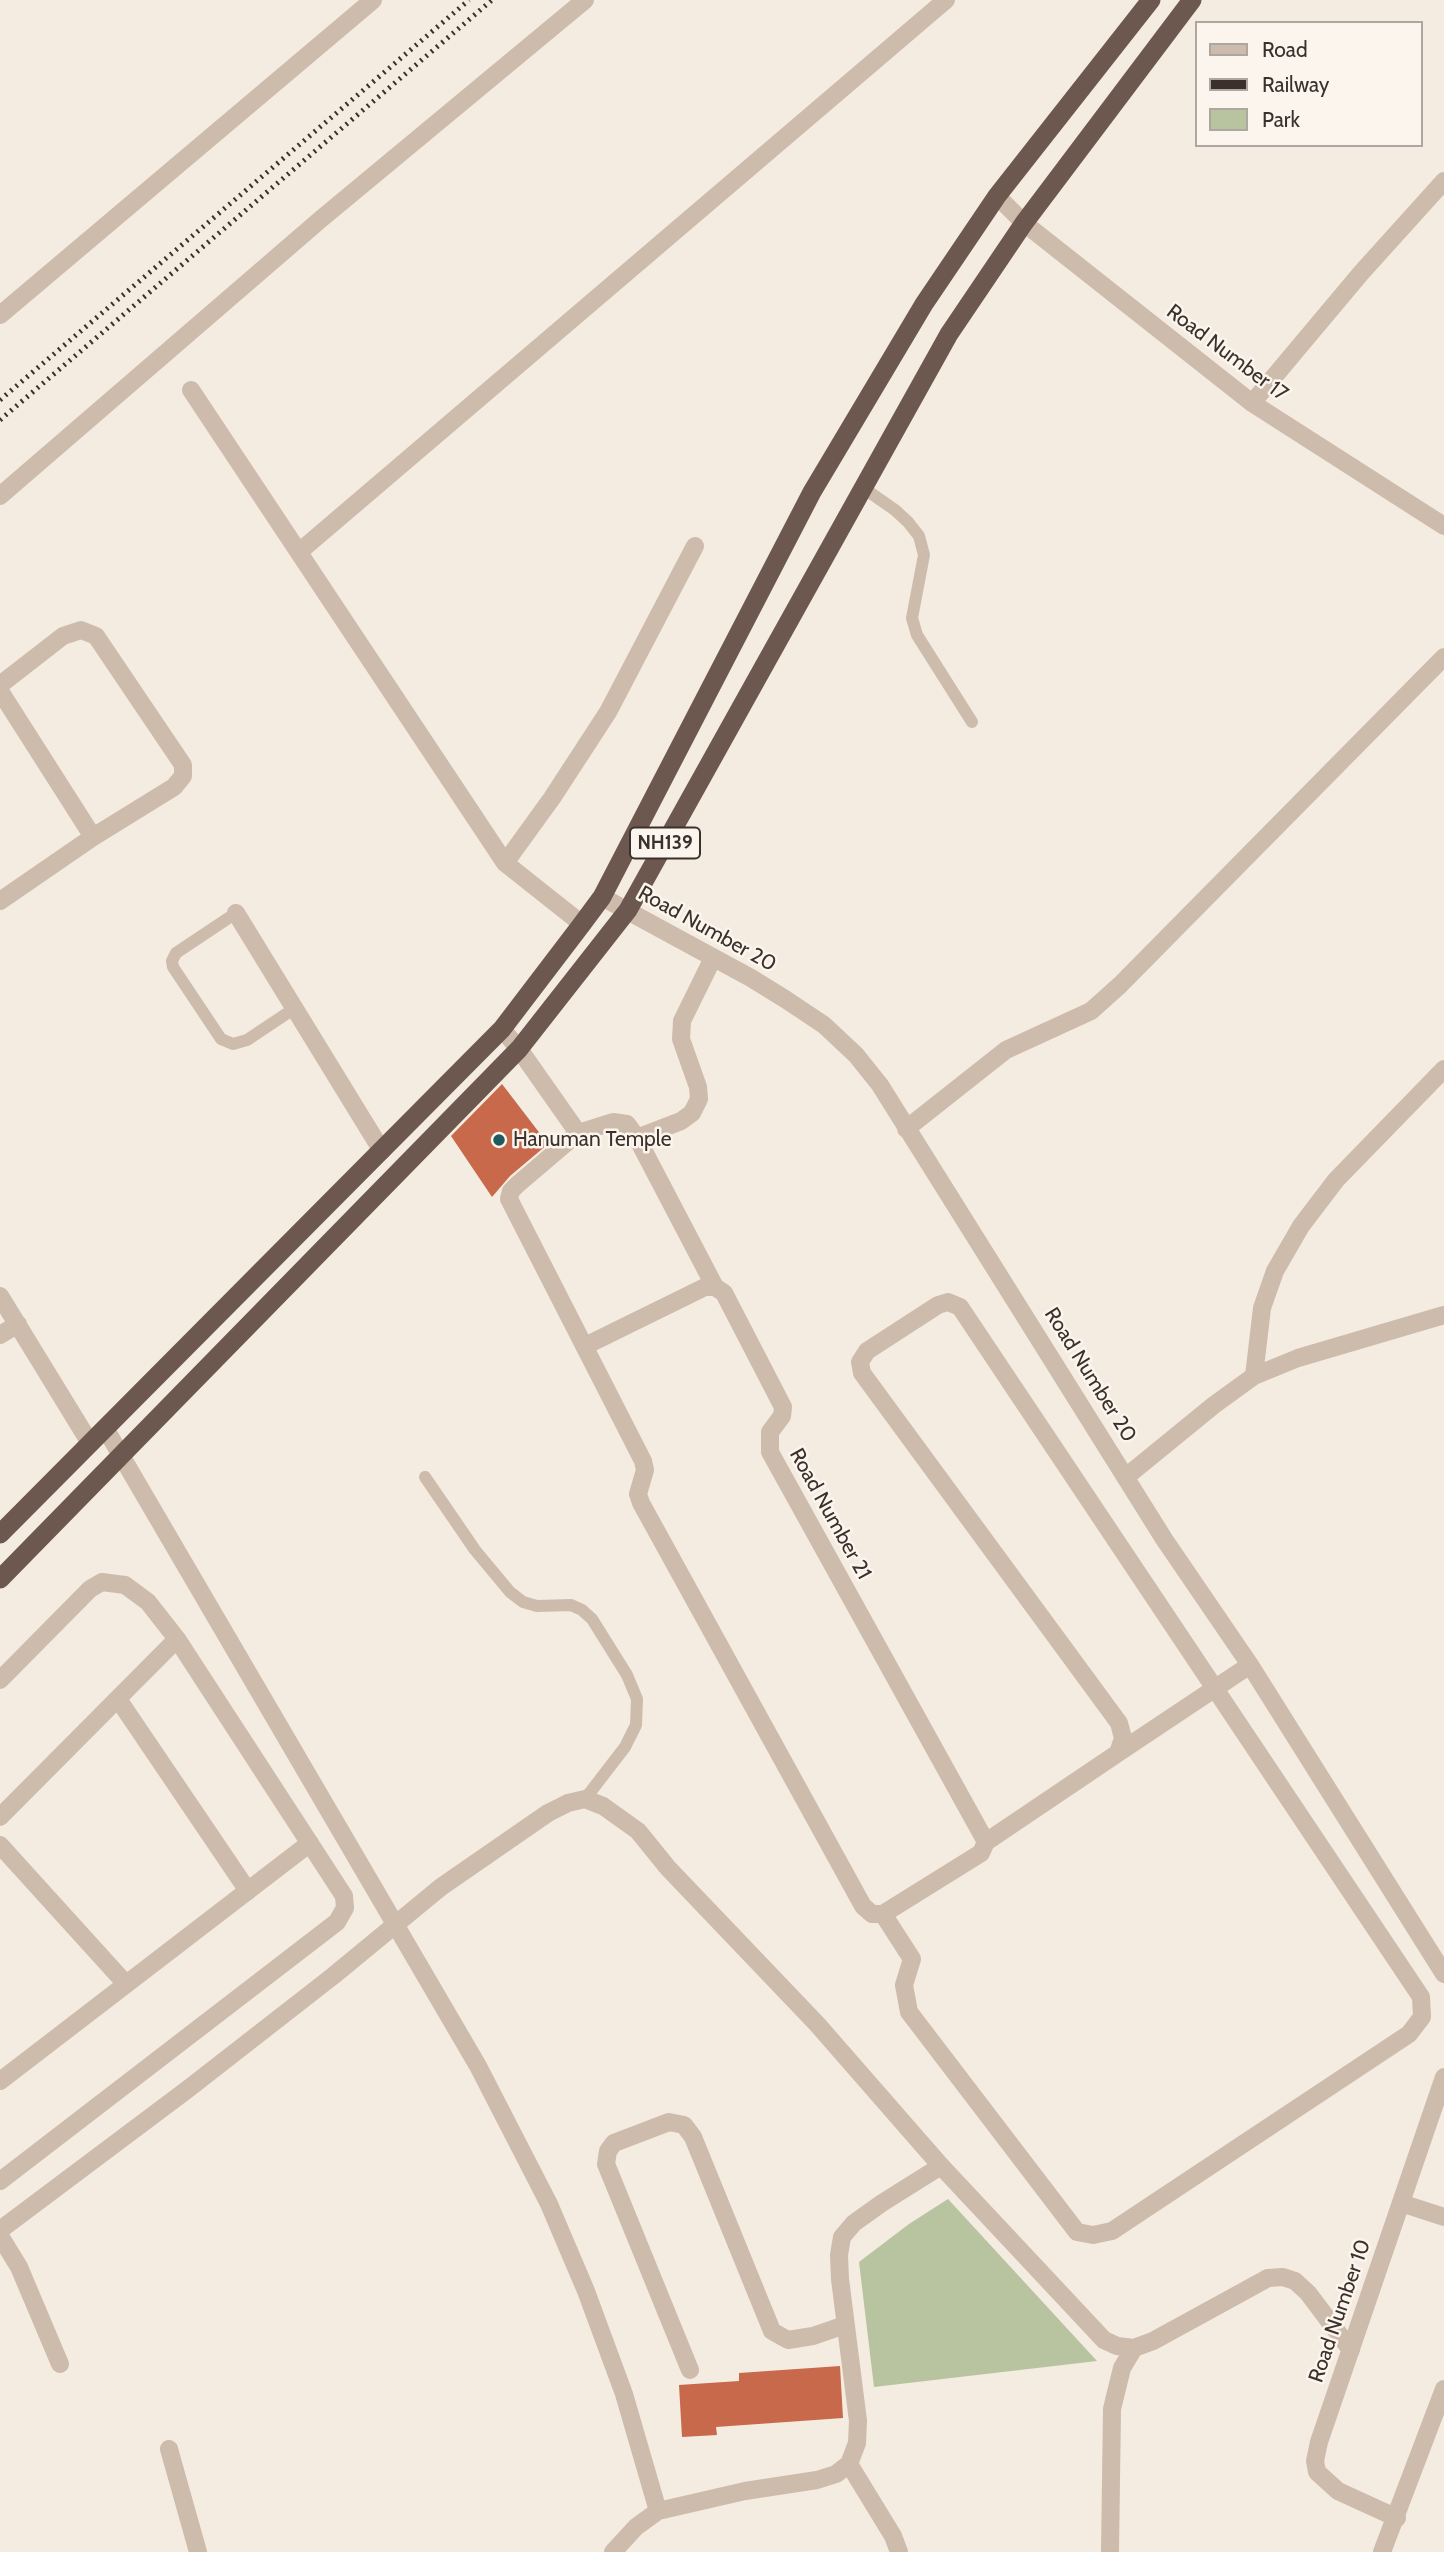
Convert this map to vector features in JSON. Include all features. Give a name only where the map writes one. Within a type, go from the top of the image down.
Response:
[{"type":"highway","name":"NH139","points":[[0,1534],[502,1029],[582,925],[602,897],[812,492],[924,304],[997,196],[1151,0]]},
{"type":"highway","name":"NH139","points":[[0,1579],[519,1049],[628,911],[949,334],[1024,222],[1192,0]]},
{"type":"street","points":[[0,315],[373,0]]},
{"type":"street","points":[[0,496],[321,219],[584,0]]},
{"type":"street","points":[[299,552],[946,0]]},
{"type":"street","points":[[1252,403],[1361,273],[1444,181]]},
{"type":"street","name":"Road Number 17","points":[[997,196],[1024,222],[1252,403],[1444,526]]},
{"type":"street","points":[[191,390],[505,863],[582,925]]},
{"type":"street","points":[[505,863],[552,798],[608,712],[695,546]]},
{"type":"street","points":[[0,685],[63,636],[81,630],[96,636],[183,765],[183,776],[174,787],[93,837],[0,901]]},
{"type":"street","points":[[906,1129],[1006,1050],[1091,1010],[1111,994],[1444,657]]},
{"type":"street","points":[[0,691],[93,837]]},
{"type":"street","name":"Road Number 20","points":[[602,897],[751,978],[824,1025],[856,1055],[880,1085],[1164,1539],[1250,1665],[1444,1974]]},
{"type":"street","points":[[236,913],[382,1151]]},
{"type":"street","points":[[637,1138],[681,1121],[692,1113],[699,1099],[698,1087],[681,1039],[682,1021],[713,958]]},
{"type":"street","points":[[502,1029],[578,1133]]},
{"type":"street","points":[[1254,1376],[1262,1308],[1275,1271],[1301,1226],[1336,1180],[1444,1069]]},
{"type":"street","points":[[585,1346],[705,1287],[715,1287],[637,1138],[627,1124],[613,1122],[578,1133],[518,1184],[511,1191],[509,1199],[643,1461],[645,1471],[638,1494],[641,1503],[863,1906],[872,1914],[883,1914],[1250,1665]]},
{"type":"street","name":"Road Number 21","points":[[715,1287],[724,1293],[783,1407],[782,1416],[770,1432],[770,1452],[983,1848]]},
{"type":"street","points":[[0,1296],[90,1443]]},
{"type":"street","points":[[883,1914],[912,1959],[904,1985],[909,2012],[1077,2232],[1093,2235],[1112,2231],[1409,2034],[1422,2017],[1421,1997],[960,1307],[948,1302],[937,1305],[867,1352],[860,1362],[862,1373],[1119,1723],[1123,1738],[1118,1753]]},
{"type":"street","points":[[1127,1476],[1254,1376],[1298,1358],[1444,1315]]},
{"type":"street","points":[[0,1335],[18,1324]]},
{"type":"street","points":[[105,1428],[478,2066],[549,2204],[586,2291],[624,2394],[658,2511]]},
{"type":"street","points":[[0,1680],[90,1589],[102,1582],[125,1585],[148,1602],[177,1639],[344,1896],[345,1908],[337,1922],[0,2181]]},
{"type":"street","points":[[0,1817],[177,1639]]},
{"type":"street","points":[[118,1699],[248,1891]]},
{"type":"street","points":[[0,2230],[199,2081],[334,1976],[441,1887],[538,1819],[568,1803],[585,1799],[603,1806],[638,1831],[668,1868],[817,2024],[942,2165],[1104,2340],[1117,2346],[1134,2348],[1153,2341],[1268,2278],[1283,2277],[1295,2281],[1308,2293],[1351,2350]]},
{"type":"street","points":[[0,2081],[310,1843]]},
{"type":"street","points":[[0,1845],[126,1984]]},
{"type":"street","name":"Road Number 10","points":[[1396,2518],[1338,2491],[1317,2472],[1315,2461],[1319,2442],[1444,2077]]},
{"type":"street","points":[[690,2370],[606,2164],[608,2151],[614,2143],[669,2123],[684,2125],[693,2137],[772,2331],[788,2340],[813,2336],[845,2325]]},
{"type":"street","points":[[613,2552],[636,2527],[658,2511],[745,2491],[817,2480],[836,2474],[849,2465],[857,2443],[858,2421],[845,2325],[839,2255],[842,2237],[855,2223],[882,2203],[942,2165]]},
{"type":"street","points":[[1401,2203],[1444,2217]]},
{"type":"street","points":[[0,2236],[19,2267],[60,2364]]},
{"type":"street","points":[[1110,2552],[1112,2409],[1122,2368],[1134,2348]]},
{"type":"street","points":[[1382,2552],[1444,2389]]},
{"type":"street","points":[[169,2449],[198,2552]]},
{"type":"street","points":[[849,2465],[893,2536],[899,2552]]},
{"type":"lane","points":[[862,487],[895,510],[919,536],[924,555],[912,618],[917,635],[972,722]]},
{"type":"lane","points":[[236,913],[176,953],[172,961],[173,967],[221,1039],[233,1044],[247,1040],[295,1008]]},
{"type":"lane","points":[[425,1477],[475,1550],[510,1592],[523,1602],[537,1606],[571,1605],[582,1610],[592,1619],[627,1675],[637,1699],[636,1725],[625,1747],[585,1799]]},
{"type":"green space","points":[[948,2199],[1097,2361],[874,2387],[859,2262],[909,2224]]},
{"type":"building","name":"Hanuman Temple","points":[[502,1084],[548,1144],[510,1176],[492,1197],[451,1136]]},
{"type":"building","points":[[840,2366],[843,2418],[716,2427],[717,2435],[682,2437],[679,2385],[739,2381],[739,2373]]},
{"type":"railway","points":[[0,400],[469,0]]},
{"type":"railway","points":[[0,420],[492,0]]},
{"type":"place","name":"Hanuman Temple","points":[[499,1140]]}]
